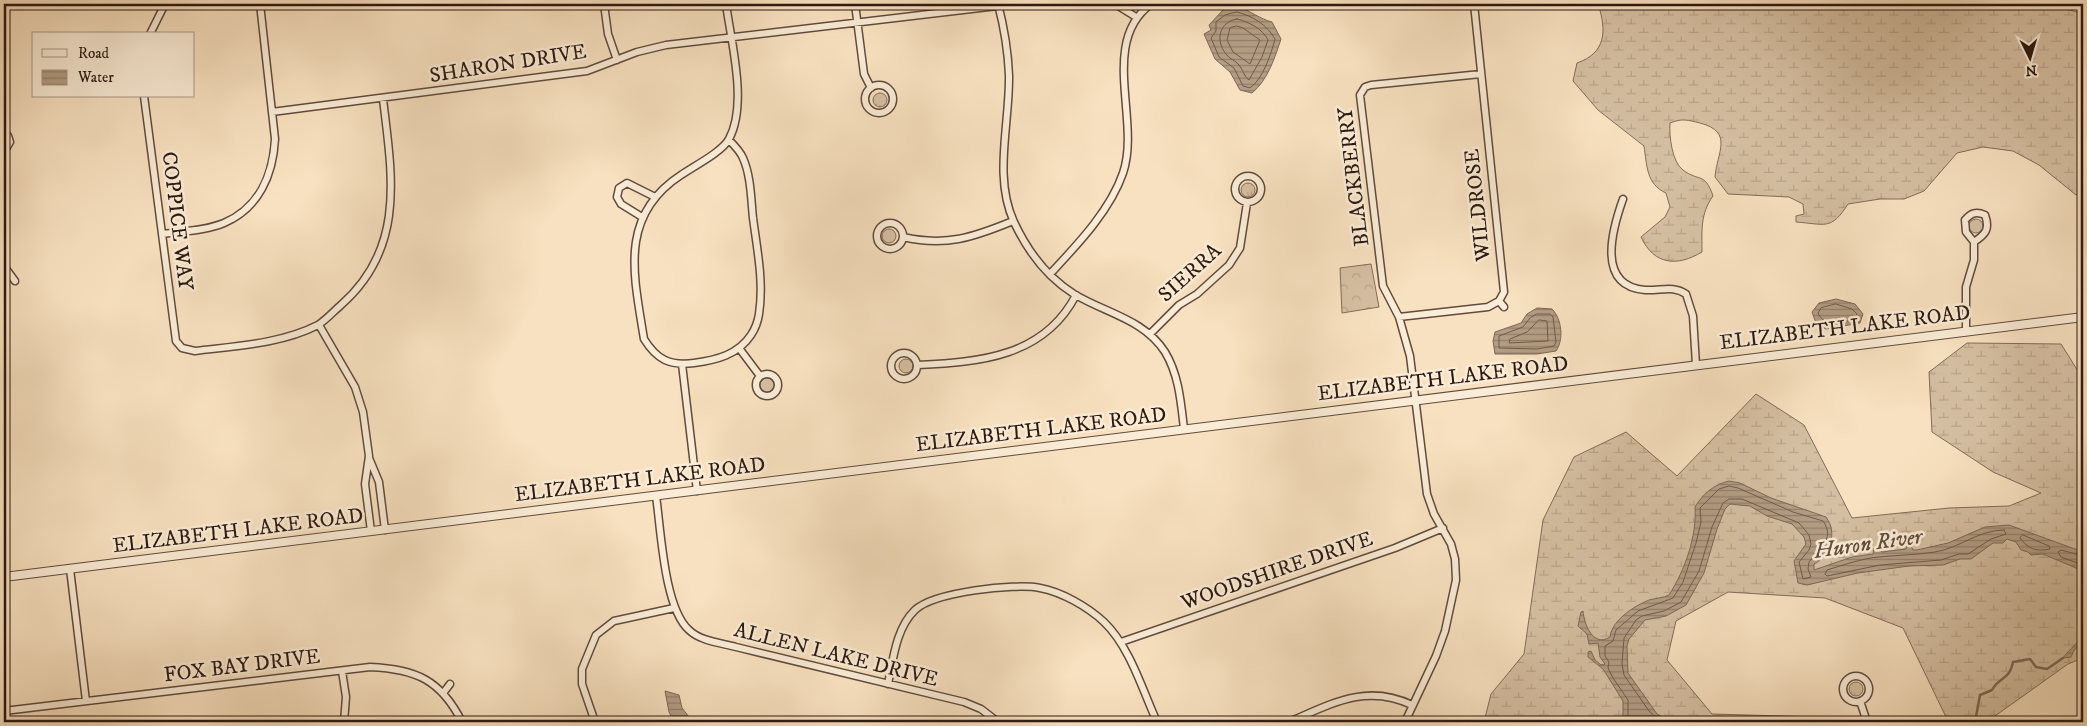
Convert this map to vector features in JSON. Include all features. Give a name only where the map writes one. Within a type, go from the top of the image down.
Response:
[{"type":"street","points":[[151,32],[165,4]]},
{"type":"street","points":[[163,234],[207,228],[224,223],[239,214],[252,202],[264,186],[274,161],[275,139],[260,4]]},
{"type":"street","points":[[604,4],[608,34],[617,60]]},
{"type":"street","points":[[726,4],[738,108],[729,140],[673,180],[654,197],[642,217],[637,231],[633,256],[644,339],[651,351],[662,360],[682,364],[708,361],[730,354],[750,337],[756,325],[760,290],[746,167],[743,156],[729,140]]},
{"type":"street","points":[[855,4],[864,74],[871,88]]},
{"type":"street","points":[[999,4],[1009,75],[1004,170],[1006,201],[1013,221],[1032,254],[1050,274],[1076,295],[1134,323],[1150,334],[1165,353],[1175,374],[1184,429]]},
{"type":"street","name":"SHARON DRIVE","points":[[272,112],[587,71],[654,47],[999,4],[1014,4]]},
{"type":"street","points":[[1115,4],[1136,17]]},
{"type":"street","points":[[1050,274],[1104,209],[1114,195],[1123,173],[1130,138],[1123,52],[1136,17],[1151,4]]},
{"type":"street","name":"WILDROSE","points":[[1474,4],[1504,292],[1498,301]]},
{"type":"street","name":"BLACKBERRY","points":[[1399,317],[1383,286],[1360,96],[1366,87],[1371,85],[1481,74]]},
{"type":"street","points":[[881,85],[890,90],[893,98],[887,110],[878,113],[869,109],[865,100],[871,88],[881,85]]},
{"type":"street","name":"COPPICE WAY","points":[[144,98],[176,341],[182,348],[195,351],[257,343],[286,337],[319,324]]},
{"type":"street","points":[[383,99],[393,190],[391,218],[372,269],[353,295],[319,324],[360,400],[369,456],[379,482],[385,530]]},
{"type":"street","points":[[4,132],[10,142],[4,152]]},
{"type":"street","name":"SIERRA","points":[[1252,176],[1260,185],[1261,192],[1253,202],[1247,203],[1240,200],[1234,190],[1240,178],[1252,176]]},
{"type":"street","points":[[642,217],[622,204],[617,197],[620,188],[627,183],[654,197]]},
{"type":"street","points":[[1623,199],[1613,227],[1611,244],[1612,259],[1619,278],[1630,287],[1646,290],[1679,289],[1686,294],[1693,316],[1696,365]]},
{"type":"street","name":"SIERRA","points":[[1150,334],[1179,304],[1197,294],[1229,264],[1240,248],[1247,203]]},
{"type":"street","points":[[1966,331],[1966,287],[1974,260],[1974,242],[1966,232],[1965,220],[1970,214],[1978,212],[1985,215],[1988,229],[1985,234],[1974,242]]},
{"type":"street","points":[[903,237],[941,242],[964,239],[1013,221]]},
{"type":"street","points":[[892,223],[900,228],[903,237],[899,245],[891,249],[882,245],[878,236],[882,226],[892,223]]},
{"type":"street","points":[[4,266],[15,281]]},
{"type":"street","points":[[918,364],[976,359],[1025,346],[1042,337],[1060,321],[1076,295]]},
{"type":"street","points":[[1405,722],[1436,656],[1445,631],[1456,580],[1455,559],[1427,494],[1410,356],[1399,317],[1488,307],[1498,301],[1504,307]]},
{"type":"street","name":"ELIZABETH LAKE ROAD","points":[[4,577],[2083,317]]},
{"type":"street","points":[[739,348],[760,376]]},
{"type":"street","points":[[905,352],[914,356],[918,364],[915,373],[903,379],[895,375],[891,367],[893,358],[905,352]]},
{"type":"street","points":[[682,364],[697,491]]},
{"type":"street","points":[[369,456],[366,484],[371,531]]},
{"type":"street","name":"ALLEN LAKE DRIVE","points":[[656,496],[669,592],[674,608],[689,631],[705,639],[964,702],[981,709],[998,722]]},
{"type":"street","name":"WOODSHIRE DRIVE","points":[[1121,642],[1395,548],[1443,528]]},
{"type":"street","points":[[70,569],[86,701]]},
{"type":"street","points":[[888,684],[900,634],[906,620],[915,609],[932,599],[953,593],[1040,588],[1072,601],[1104,622],[1121,642],[1156,722]]},
{"type":"street","points":[[595,722],[582,684],[582,669],[596,635],[614,621],[674,608]]},
{"type":"street","name":"FOX BAY DRIVE","points":[[4,711],[366,667],[396,670],[427,681],[444,692],[462,722]]},
{"type":"street","points":[[342,671],[346,697],[344,722]]},
{"type":"street","points":[[1852,676],[1862,677],[1869,684],[1868,695],[1860,701],[1850,700],[1844,692],[1845,682],[1852,676]]},
{"type":"street","points":[[444,692],[450,684]]},
{"type":"street","points":[[1289,722],[1356,695],[1372,694],[1396,697],[1412,705]]},
{"type":"street","points":[[1860,701],[1867,722]]},
{"type":"green space","points":[[1598,4],[2050,4],[2083,14],[2083,192],[2076,195],[2039,165],[2013,151],[1983,147],[1957,153],[1924,191],[1904,199],[1880,199],[1848,204],[1837,218],[1826,224],[1796,222],[1796,216],[1804,214],[1803,204],[1789,197],[1728,194],[1715,177],[1721,144],[1717,132],[1700,123],[1678,120],[1670,123],[1670,135],[1676,161],[1683,170],[1704,180],[1713,196],[1704,216],[1702,252],[1684,260],[1667,261],[1659,258],[1646,246],[1641,237],[1665,217],[1670,207],[1666,193],[1659,189],[1651,179],[1644,146],[1598,110],[1573,81],[1577,63],[1587,59],[1594,53],[1602,40],[1603,23]]},
{"type":"green space","points":[[877,93],[883,93],[887,100],[883,107],[877,107],[873,103],[873,97]]},
{"type":"green space","points":[[1245,183],[1251,183],[1255,190],[1251,197],[1245,197],[1241,193],[1241,187]]},
{"type":"green space","points":[[1973,219],[1979,219],[1983,226],[1979,233],[1973,233],[1969,229],[1969,223]]},
{"type":"green space","points":[[886,229],[892,229],[896,236],[892,243],[886,243],[882,239],[882,233]]},
{"type":"green space","points":[[1371,264],[1379,307],[1342,313],[1340,268]]},
{"type":"green space","points":[[1967,343],[2061,344],[2083,379],[2083,658],[2068,664],[1995,716],[1992,722],[1945,722],[1947,719],[1903,628],[1825,598],[1728,592],[1676,621],[1667,660],[1712,714],[1819,717],[1823,722],[1484,722],[1491,694],[1524,654],[1543,520],[1574,457],[1626,432],[1677,476],[1756,394],[1804,425],[1852,518],[1949,508],[2009,506],[2041,493],[1993,472],[1932,432],[1929,372]]},
{"type":"green space","points":[[903,359],[909,359],[913,366],[909,373],[903,373],[899,369],[899,363]]},
{"type":"green space","points":[[764,378],[770,378],[774,385],[770,392],[764,392],[760,388],[760,382]]},
{"type":"green space","points":[[1853,682],[1859,682],[1863,689],[1859,696],[1853,696],[1849,692],[1849,686]]},
{"type":"water","points":[[1238,7],[1272,22],[1281,39],[1267,75],[1252,93],[1240,90],[1230,72],[1215,59],[1204,34],[1211,30],[1209,25],[1223,10]]},
{"type":"water","points":[[1836,299],[1855,304],[1863,314],[1860,323],[1826,329],[1816,323],[1812,312],[1819,303]]},
{"type":"water","points":[[1537,308],[1552,309],[1558,318],[1561,336],[1556,351],[1537,354],[1495,354],[1493,341],[1495,332],[1521,323],[1527,314]]},
{"type":"water","points":[[1729,481],[1740,483],[1771,498],[1826,517],[1830,523],[1832,537],[1824,556],[1814,564],[1814,570],[1852,557],[1873,554],[1874,548],[1880,547],[1882,552],[1906,549],[1907,544],[1910,544],[1913,550],[1917,550],[1948,543],[1985,527],[2009,525],[2083,552],[2083,571],[2043,554],[2031,555],[2021,550],[2016,542],[2007,539],[2003,543],[1993,543],[1971,559],[1960,559],[1943,565],[1909,566],[1858,573],[1807,585],[1798,583],[1794,561],[1806,544],[1804,537],[1792,524],[1767,516],[1750,506],[1730,504],[1725,509],[1717,529],[1704,573],[1686,605],[1666,616],[1645,620],[1629,639],[1627,646],[1628,673],[1657,714],[1667,719],[1690,719],[1693,722],[1623,722],[1623,701],[1603,669],[1588,657],[1588,652],[1591,651],[1595,660],[1601,665],[1605,664],[1600,657],[1598,643],[1589,644],[1587,634],[1578,626],[1581,612],[1583,611],[1590,633],[1594,637],[1604,640],[1610,637],[1615,625],[1625,614],[1649,600],[1669,595],[1680,575],[1689,552],[1694,529],[1695,507],[1709,491]]},
{"type":"water","points":[[2083,634],[2083,644],[2074,650],[2071,657],[2063,658],[2079,641]]},
{"type":"water","points":[[665,691],[679,695],[682,708],[693,722],[674,722],[669,712]]},
{"type":"waterway","points":[[1975,722],[1980,695],[1992,690],[1998,682],[2007,676],[2013,662],[2030,659],[2036,667],[2047,669],[2063,658]]},
{"type":"water label","name":"Huron River","points":[[1868,544]]}]
